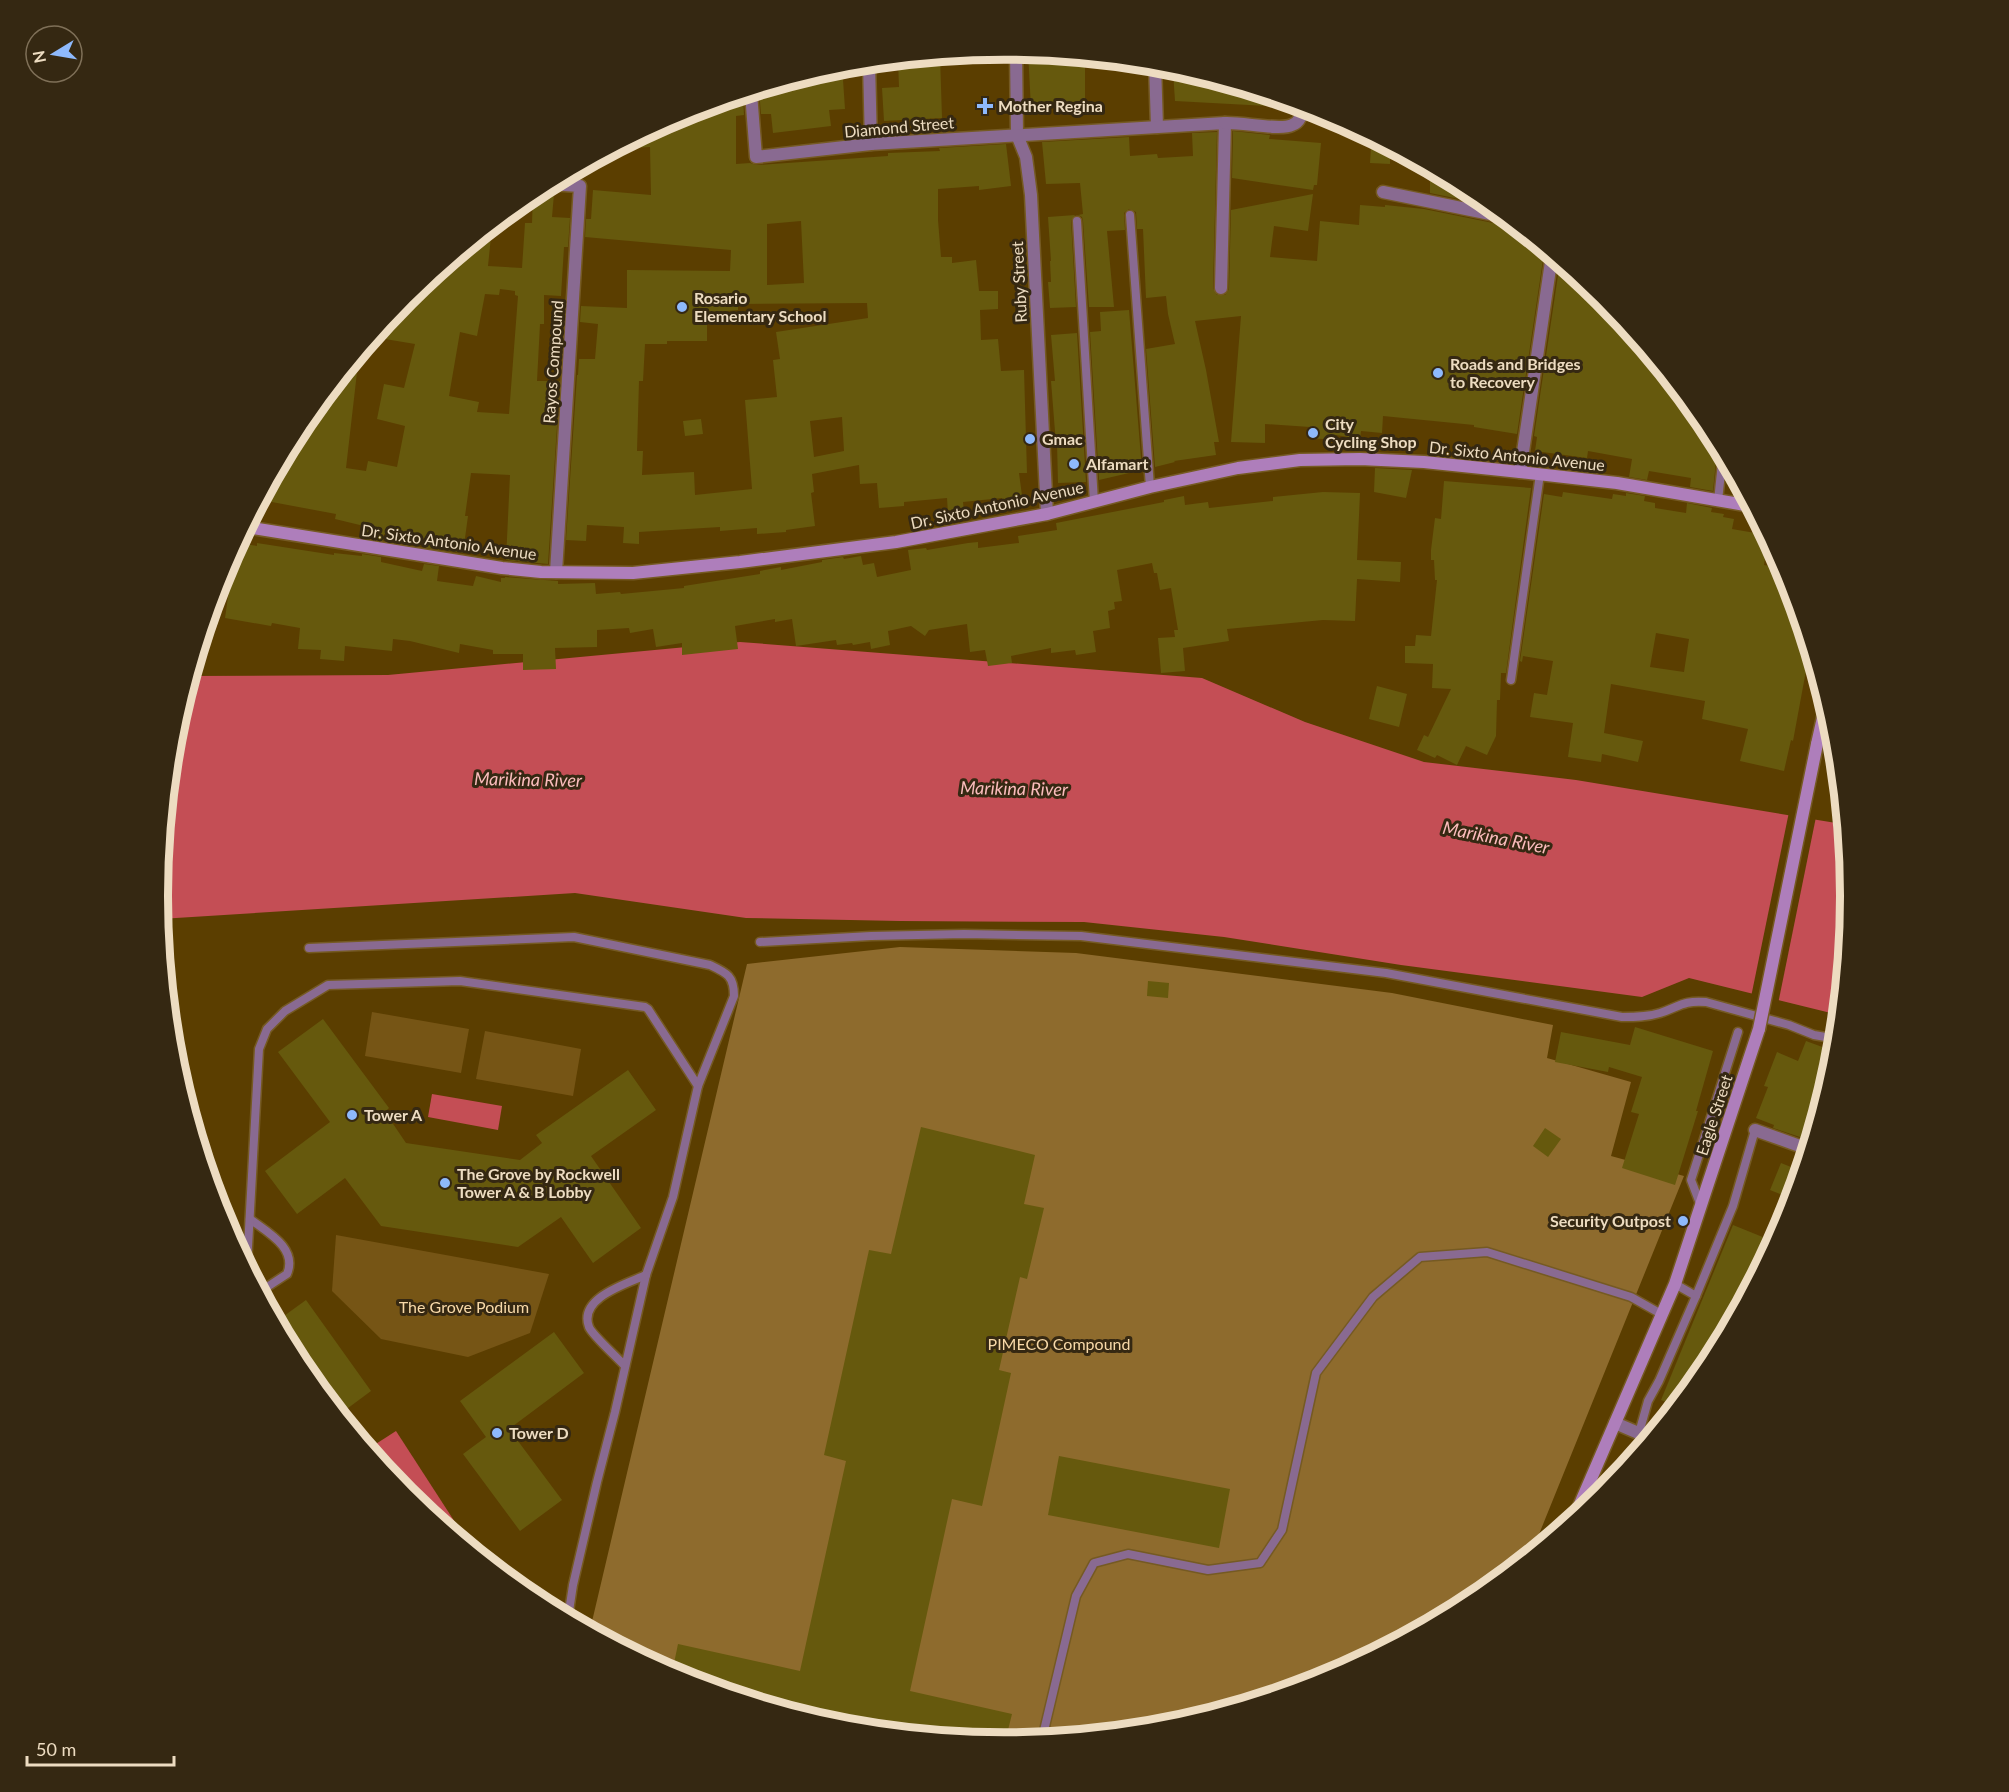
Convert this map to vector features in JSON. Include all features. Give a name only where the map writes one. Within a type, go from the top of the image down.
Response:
[{"type":"main road","name":"Dr. Sixto Antonio Avenue","points":[[254,528],[467,564],[556,572],[633,573],[896,542],[1047,514],[1150,487],[1238,468],[1300,460],[1360,459],[1424,462],[1617,483],[1742,505]]},
{"type":"main road","name":"Eagle Street","points":[[1582,1501],[1675,1284],[1759,1029],[1822,723]]},
{"type":"street","name":"Ruby Street","points":[[1016,60],[1017,135],[1026,157],[1031,195],[1047,514]]},
{"type":"street","points":[[869,71],[871,144]]},
{"type":"street","points":[[1155,74],[1157,127]]},
{"type":"street","name":"Diamond Street","points":[[751,99],[756,158],[871,144],[1017,135],[1239,122],[1282,127],[1293,125],[1301,115]]},
{"type":"street","points":[[1221,288],[1225,123]]},
{"type":"street","name":"Rayos Compound","points":[[556,572],[580,186],[566,185]]},
{"type":"street","points":[[1383,192],[1482,210]]},
{"type":"street","points":[[1520,472],[1551,263]]},
{"type":"street","points":[[1755,1130],[1802,1147]]},
{"type":"street","points":[[1616,1423],[1643,1435]]},
{"type":"lane","points":[[1130,215],[1150,487]]},
{"type":"lane","points":[[1077,221],[1094,502]]},
{"type":"lane","points":[[1718,501],[1722,467]]},
{"type":"lane","points":[[1511,680],[1540,474]]},
{"type":"lane","points":[[760,942],[964,934],[1081,936],[1386,974],[1622,1017],[1642,1017],[1662,1013],[1679,1004],[1693,1001],[1706,1002],[1789,1024],[1814,1035],[1828,1037]]},
{"type":"lane","points":[[309,948],[574,937],[711,965],[726,973],[734,983],[734,996],[699,1086],[673,1197],[646,1275],[570,1610]]},
{"type":"lane","points":[[248,1251],[259,1049],[267,1029],[285,1011],[328,985],[460,981],[645,1007],[699,1086]]},
{"type":"lane","points":[[1701,1206],[1691,1180],[1738,1032]]},
{"type":"lane","points":[[1644,1433],[1648,1401],[1659,1381],[1733,1206],[1755,1130]]},
{"type":"lane","points":[[250,1219],[284,1245],[288,1255],[287,1274],[267,1288]]},
{"type":"lane","points":[[1044,1731],[1076,1596],[1094,1563],[1128,1554],[1208,1570],[1260,1563],[1282,1530],[1316,1373],[1372,1297],[1420,1257],[1487,1252],[1631,1297],[1663,1315]]},
{"type":"lane","points":[[625,1366],[590,1328],[588,1311],[598,1298],[646,1275]]},
{"type":"lane","points":[[1675,1284],[1696,1296]]},
{"type":"green space","name":"PIMECO Compound","points":[[900,947],[1076,953],[1392,993],[1553,1025],[1547,1058],[1631,1082],[1611,1156],[1684,1176],[1536,1540],[1469,1591],[1422,1620],[1374,1646],[1324,1668],[1273,1688],[1221,1704],[1114,1725],[1059,1730],[1004,1732],[895,1725],[788,1704],[736,1688],[685,1668],[635,1646],[592,1623],[747,964]]},
{"type":"green space","points":[[372,1012],[469,1029],[461,1073],[365,1056]]},
{"type":"green space","points":[[485,1031],[581,1049],[573,1096],[476,1079]]},
{"type":"green space","name":"The Grove Podium","points":[[336,1235],[549,1274],[530,1333],[468,1357],[381,1339],[332,1291]]},
{"type":"water","name":"Marikina River","points":[[740,642],[1202,678],[1305,722],[1424,762],[1576,780],[1837,823],[1840,896],[1839,951],[1832,1013],[1689,978],[1642,997],[1401,965],[1224,937],[1084,922],[746,918],[575,893],[169,918],[170,841],[176,787],[198,676],[388,675]]},
{"type":"water","points":[[432,1094],[502,1106],[498,1130],[428,1117]]},
{"type":"water","points":[[396,1431],[461,1531],[413,1487],[374,1445]]},
{"type":"pier","points":[[1789,812],[1816,817],[1778,1004],[1751,997]]},
{"type":"building","points":[[1028,61],[1085,64],[1085,106],[1031,108]]},
{"type":"building","points":[[940,63],[942,118],[884,121],[882,88],[899,87],[898,67]]},
{"type":"building","points":[[843,76],[845,109],[829,110],[831,126],[773,133],[771,114],[761,114],[760,97]]},
{"type":"building","points":[[1173,77],[1221,88],[1280,107],[1175,101]]},
{"type":"building","points":[[743,102],[744,115],[736,116],[736,164],[757,165],[888,156],[888,153],[940,151],[939,148],[1006,144],[1011,186],[979,190],[979,186],[938,189],[938,220],[941,257],[952,257],[952,263],[976,260],[979,291],[998,291],[998,309],[980,310],[981,340],[998,339],[1001,371],[1024,370],[1027,473],[1019,473],[1023,503],[1004,506],[1002,498],[963,502],[964,512],[948,514],[947,498],[904,502],[904,506],[879,508],[877,483],[860,484],[859,465],[812,474],[814,492],[811,493],[815,526],[786,530],[786,532],[757,534],[757,528],[720,531],[720,527],[639,532],[639,544],[623,543],[624,527],[587,525],[586,541],[566,540],[579,359],[595,359],[598,324],[580,322],[581,306],[627,308],[627,270],[730,271],[731,250],[585,237],[586,219],[591,219],[593,190],[651,195],[650,147],[631,148]],"holes":[[[801,221],[804,283],[767,285],[767,224]],[[867,303],[868,318],[776,332],[780,359],[773,360],[777,397],[745,400],[752,489],[695,495],[694,472],[642,475],[643,451],[637,451],[639,381],[643,381],[645,344],[667,344],[667,341],[707,341],[707,313],[738,310],[738,304]],[[842,417],[844,451],[814,457],[810,421]]]},
{"type":"building","points":[[1233,131],[1270,135],[1269,139],[1321,143],[1317,185],[1314,185],[1313,190],[1232,178]]},
{"type":"building","points":[[1217,132],[1213,288],[1217,295],[1225,295],[1229,289],[1231,210],[1313,194],[1308,231],[1274,226],[1270,257],[1317,261],[1320,221],[1359,225],[1360,205],[1424,209],[1502,225],[1540,254],[1539,259],[1543,260],[1517,434],[1474,427],[1474,425],[1383,416],[1382,433],[1361,431],[1360,439],[1336,435],[1336,440],[1309,438],[1310,427],[1265,424],[1265,443],[1231,442],[1241,316],[1195,321],[1219,442],[1214,442],[1216,455],[1174,461],[1155,467],[1146,349],[1175,344],[1166,296],[1146,298],[1143,229],[1137,229],[1136,212],[1129,209],[1124,213],[1125,230],[1107,231],[1114,307],[1089,307],[1083,221],[1078,215],[1083,214],[1080,183],[1046,184],[1042,142],[1129,137],[1130,156],[1157,154],[1158,158],[1193,156],[1192,133]]},
{"type":"building","points":[[1371,147],[1376,147],[1390,155],[1390,164],[1370,163]]},
{"type":"building","points":[[1430,177],[1469,201],[1430,193]]},
{"type":"building","points":[[552,194],[554,194],[552,217],[570,218],[568,247],[564,247],[561,296],[544,295],[544,324],[540,324],[537,381],[560,381],[548,564],[506,560],[510,475],[471,473],[463,553],[426,548],[427,539],[384,534],[383,541],[363,537],[364,526],[335,519],[336,514],[268,501],[309,432],[358,367],[346,468],[366,471],[368,461],[397,467],[405,426],[377,419],[384,384],[404,388],[415,344],[382,339],[453,267],[491,237],[488,266],[522,268],[525,223],[532,223],[533,206]],"holes":[[[500,289],[515,291],[515,295],[518,296],[509,414],[477,412],[479,402],[449,396],[460,332],[477,336],[485,294],[499,295]]]},
{"type":"building","points":[[1075,215],[1071,221],[1076,307],[1050,308],[1048,282],[1051,282],[1051,261],[1048,217]]},
{"type":"building","points":[[1559,270],[1633,345],[1668,387],[1700,432],[1716,459],[1713,491],[1690,487],[1691,478],[1649,471],[1647,480],[1629,477],[1632,459],[1588,451],[1587,458],[1535,451],[1537,437],[1534,436]]},
{"type":"building","points":[[1129,310],[1142,470],[1099,480],[1090,332],[1101,331],[1100,312]]},
{"type":"building","points":[[1077,333],[1086,482],[1058,483],[1051,381],[1055,381],[1051,335]]},
{"type":"building","points":[[701,419],[703,434],[685,436],[683,421]]},
{"type":"building","points":[[1375,468],[1412,470],[1406,498],[1374,492]]},
{"type":"building","points":[[1727,476],[1732,485],[1726,484]]},
{"type":"building","points":[[1444,481],[1531,488],[1506,673],[1501,673],[1500,700],[1497,700],[1496,736],[1487,755],[1466,746],[1457,765],[1437,755],[1435,758],[1417,750],[1424,735],[1428,737],[1451,689],[1432,688],[1433,664],[1405,663],[1405,646],[1415,646],[1416,635],[1431,636],[1437,580],[1435,580],[1434,560],[1431,560],[1431,550],[1435,518],[1441,519]]},
{"type":"building","points":[[1323,492],[1360,493],[1357,560],[1401,562],[1400,582],[1357,579],[1355,621],[1323,620],[1227,629],[1229,641],[1183,648],[1185,671],[1161,673],[1158,638],[1175,637],[1174,630],[1178,630],[1171,588],[1160,590],[1157,573],[1154,573],[1152,563],[1117,570],[1122,601],[1114,602],[1115,609],[1108,611],[1110,628],[1093,631],[1096,652],[1076,655],[1075,650],[1051,653],[1051,648],[1011,656],[1012,663],[988,666],[985,650],[970,652],[967,624],[929,630],[925,636],[911,626],[888,631],[890,645],[871,649],[870,642],[837,645],[836,640],[796,646],[792,619],[775,622],[775,619],[735,626],[738,649],[682,655],[682,643],[656,647],[653,629],[630,633],[629,628],[597,630],[597,647],[555,648],[556,669],[523,670],[523,654],[493,654],[493,650],[460,644],[459,653],[393,639],[392,651],[345,646],[344,661],[320,659],[321,650],[298,649],[300,628],[272,623],[271,626],[225,618],[232,576],[247,544],[257,546],[257,543],[334,555],[334,553],[362,556],[362,554],[381,557],[381,562],[422,571],[424,564],[439,566],[437,581],[473,586],[476,576],[501,582],[501,578],[505,577],[558,581],[558,584],[595,583],[596,594],[620,592],[621,594],[684,588],[684,586],[760,574],[760,571],[781,567],[781,570],[843,557],[844,559],[861,556],[863,565],[874,563],[877,577],[911,570],[908,550],[926,548],[927,550],[978,542],[978,548],[1019,543],[1018,536],[1057,530],[1056,523],[1184,496],[1185,505],[1208,502],[1209,508],[1273,501],[1273,497]]},
{"type":"building","points":[[1563,492],[1612,499],[1613,494],[1626,496],[1626,493],[1645,496],[1644,501],[1655,503],[1655,508],[1686,513],[1687,503],[1712,508],[1711,512],[1724,514],[1723,517],[1734,519],[1732,529],[1757,533],[1766,552],[1764,565],[1773,567],[1777,576],[1807,664],[1793,741],[1791,740],[1784,771],[1740,761],[1748,729],[1702,719],[1705,701],[1611,684],[1604,733],[1643,741],[1638,762],[1602,754],[1601,762],[1568,757],[1573,723],[1530,717],[1534,693],[1547,695],[1553,661],[1523,656],[1522,662],[1520,661],[1544,494],[1562,497]],"holes":[[[1656,633],[1689,639],[1684,672],[1650,667]]]},
{"type":"building","points":[[1377,686],[1407,694],[1399,727],[1369,719]]},
{"type":"building","points":[[1148,981],[1169,983],[1168,998],[1147,996]]},
{"type":"building","points":[[323,1019],[389,1108],[385,1112],[406,1143],[520,1160],[542,1143],[536,1135],[628,1070],[656,1110],[591,1156],[641,1228],[593,1263],[561,1217],[518,1247],[381,1226],[345,1178],[297,1214],[265,1171],[330,1122],[278,1052]]},
{"type":"building","points":[[1635,1027],[1713,1051],[1696,1111],[1698,1111],[1675,1185],[1622,1168],[1639,1114],[1631,1112],[1642,1077],[1609,1067],[1608,1072],[1555,1062],[1561,1032],[1630,1045]]},
{"type":"building","points":[[1806,1041],[1826,1048],[1804,1138],[1773,1128],[1774,1125],[1756,1118],[1768,1087],[1764,1086],[1777,1052],[1798,1061]]},
{"type":"building","points":[[921,1127],[1035,1155],[1024,1204],[1044,1208],[1027,1279],[1020,1277],[999,1370],[1011,1373],[982,1506],[952,1499],[910,1691],[1012,1714],[1008,1732],[895,1725],[841,1716],[788,1704],[736,1688],[674,1663],[678,1644],[800,1671],[846,1461],[824,1455],[869,1250],[891,1254]]},
{"type":"building","points":[[1545,1128],[1561,1139],[1548,1157],[1533,1146]]},
{"type":"building","points":[[1781,1163],[1795,1168],[1785,1196],[1770,1190]]},
{"type":"building","points":[[1733,1225],[1767,1239],[1728,1314],[1700,1360],[1669,1403],[1661,1400]]},
{"type":"building","points":[[306,1300],[371,1391],[345,1410],[309,1360],[283,1317]]},
{"type":"building","name":"Tower D","points":[[554,1332],[584,1373],[509,1429],[562,1500],[520,1531],[463,1454],[486,1437],[460,1401]]},
{"type":"building","points":[[1059,1456],[1230,1489],[1219,1548],[1048,1515]]},
{"type":"place","name":"Mother Regina","points":[[985,106]]},
{"type":"place","name":"Rosario Elementary School","points":[[682,307]]},
{"type":"place","name":"Roads and Bridges to Recovery","points":[[1438,373]]},
{"type":"place","name":"City Cycling Shop","points":[[1313,433]]},
{"type":"place","name":"Gmac","points":[[1030,439]]},
{"type":"place","name":"Alfamart","points":[[1074,464]]},
{"type":"place","name":"Tower A","points":[[352,1115]]},
{"type":"place","name":"The Grove by Rockwell Tower A & B Lobby","points":[[445,1183]]},
{"type":"place","name":"Security Outpost","points":[[1683,1221]]},
{"type":"place","name":"Tower D","points":[[497,1433]]}]
